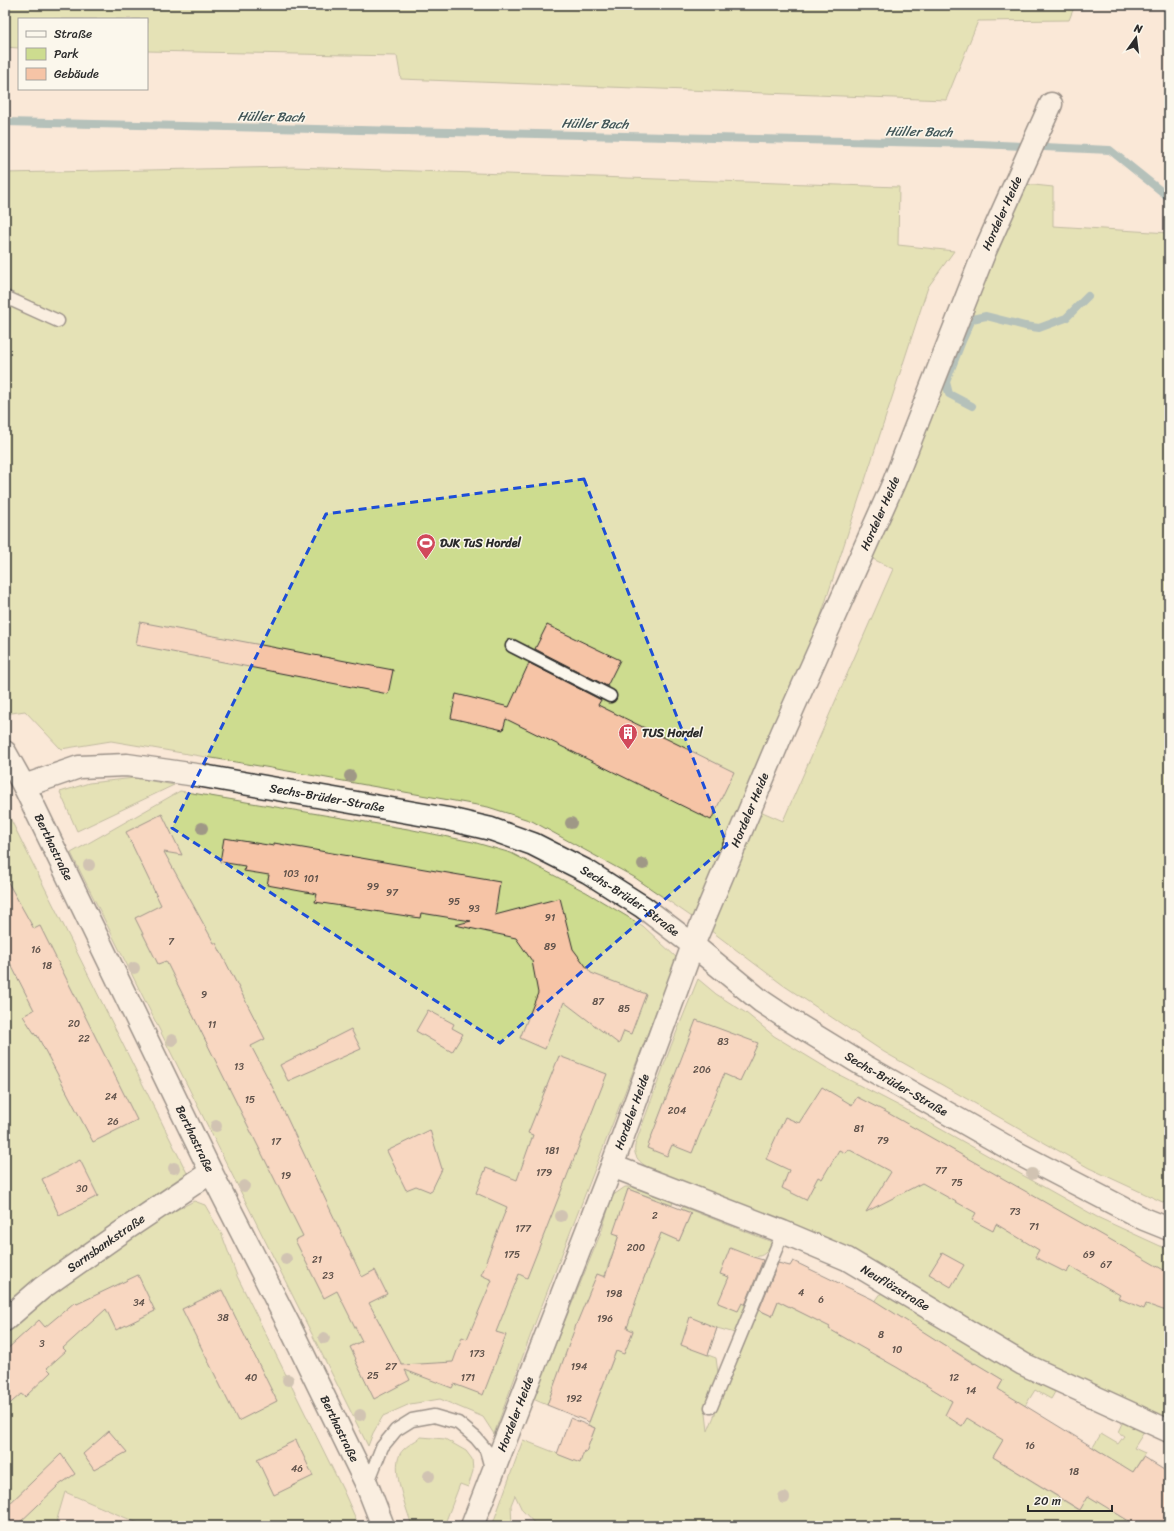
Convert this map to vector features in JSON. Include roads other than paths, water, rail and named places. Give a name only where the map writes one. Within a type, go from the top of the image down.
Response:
[{"type":"street","name":"Hordeler Heide","points":[[472,1526],[612,1166],[693,945],[782,733],[894,482],[984,253],[1051,104]]},
{"type":"street","name":"Berthastraße","points":[[5,752],[24,786],[211,1172],[289,1325],[367,1485],[383,1526]]},
{"type":"street","name":"Sechs-Brüder-Straße","points":[[24,786],[79,767],[127,765],[203,776],[448,819],[491,829],[533,844],[588,872],[643,907],[693,945],[761,1001],[788,1020],[863,1065],[1019,1154],[1144,1219],[1169,1229]]},
{"type":"street","name":"Neuflözstraße","points":[[612,1166],[783,1232],[847,1259],[1023,1364],[1169,1431]]},
{"type":"street","name":"Sarnsbankstraße","points":[[5,1320],[42,1288],[126,1228],[211,1172]]},
{"type":"lane","points":[[5,297],[58,321]]},
{"type":"lane","points":[[512,646],[610,696]]},
{"type":"lane","points":[[711,1407],[783,1232]]},
{"type":"lane","points":[[367,1485],[382,1447],[396,1430],[412,1420],[434,1416],[458,1423],[476,1438],[486,1450],[492,1473]]},
{"type":"waterway","name":"Hüller Bach","points":[[5,122],[978,144],[1110,150],[1169,196]]},
{"type":"waterway","points":[[972,406],[949,394],[946,382],[972,319],[986,316],[1039,328],[1066,318],[1088,296]]},
{"type":"place","name":"DJK TuS Hordel","points":[[426,560]]},
{"type":"place","name":"TUS Hordel","points":[[628,750]]}]
